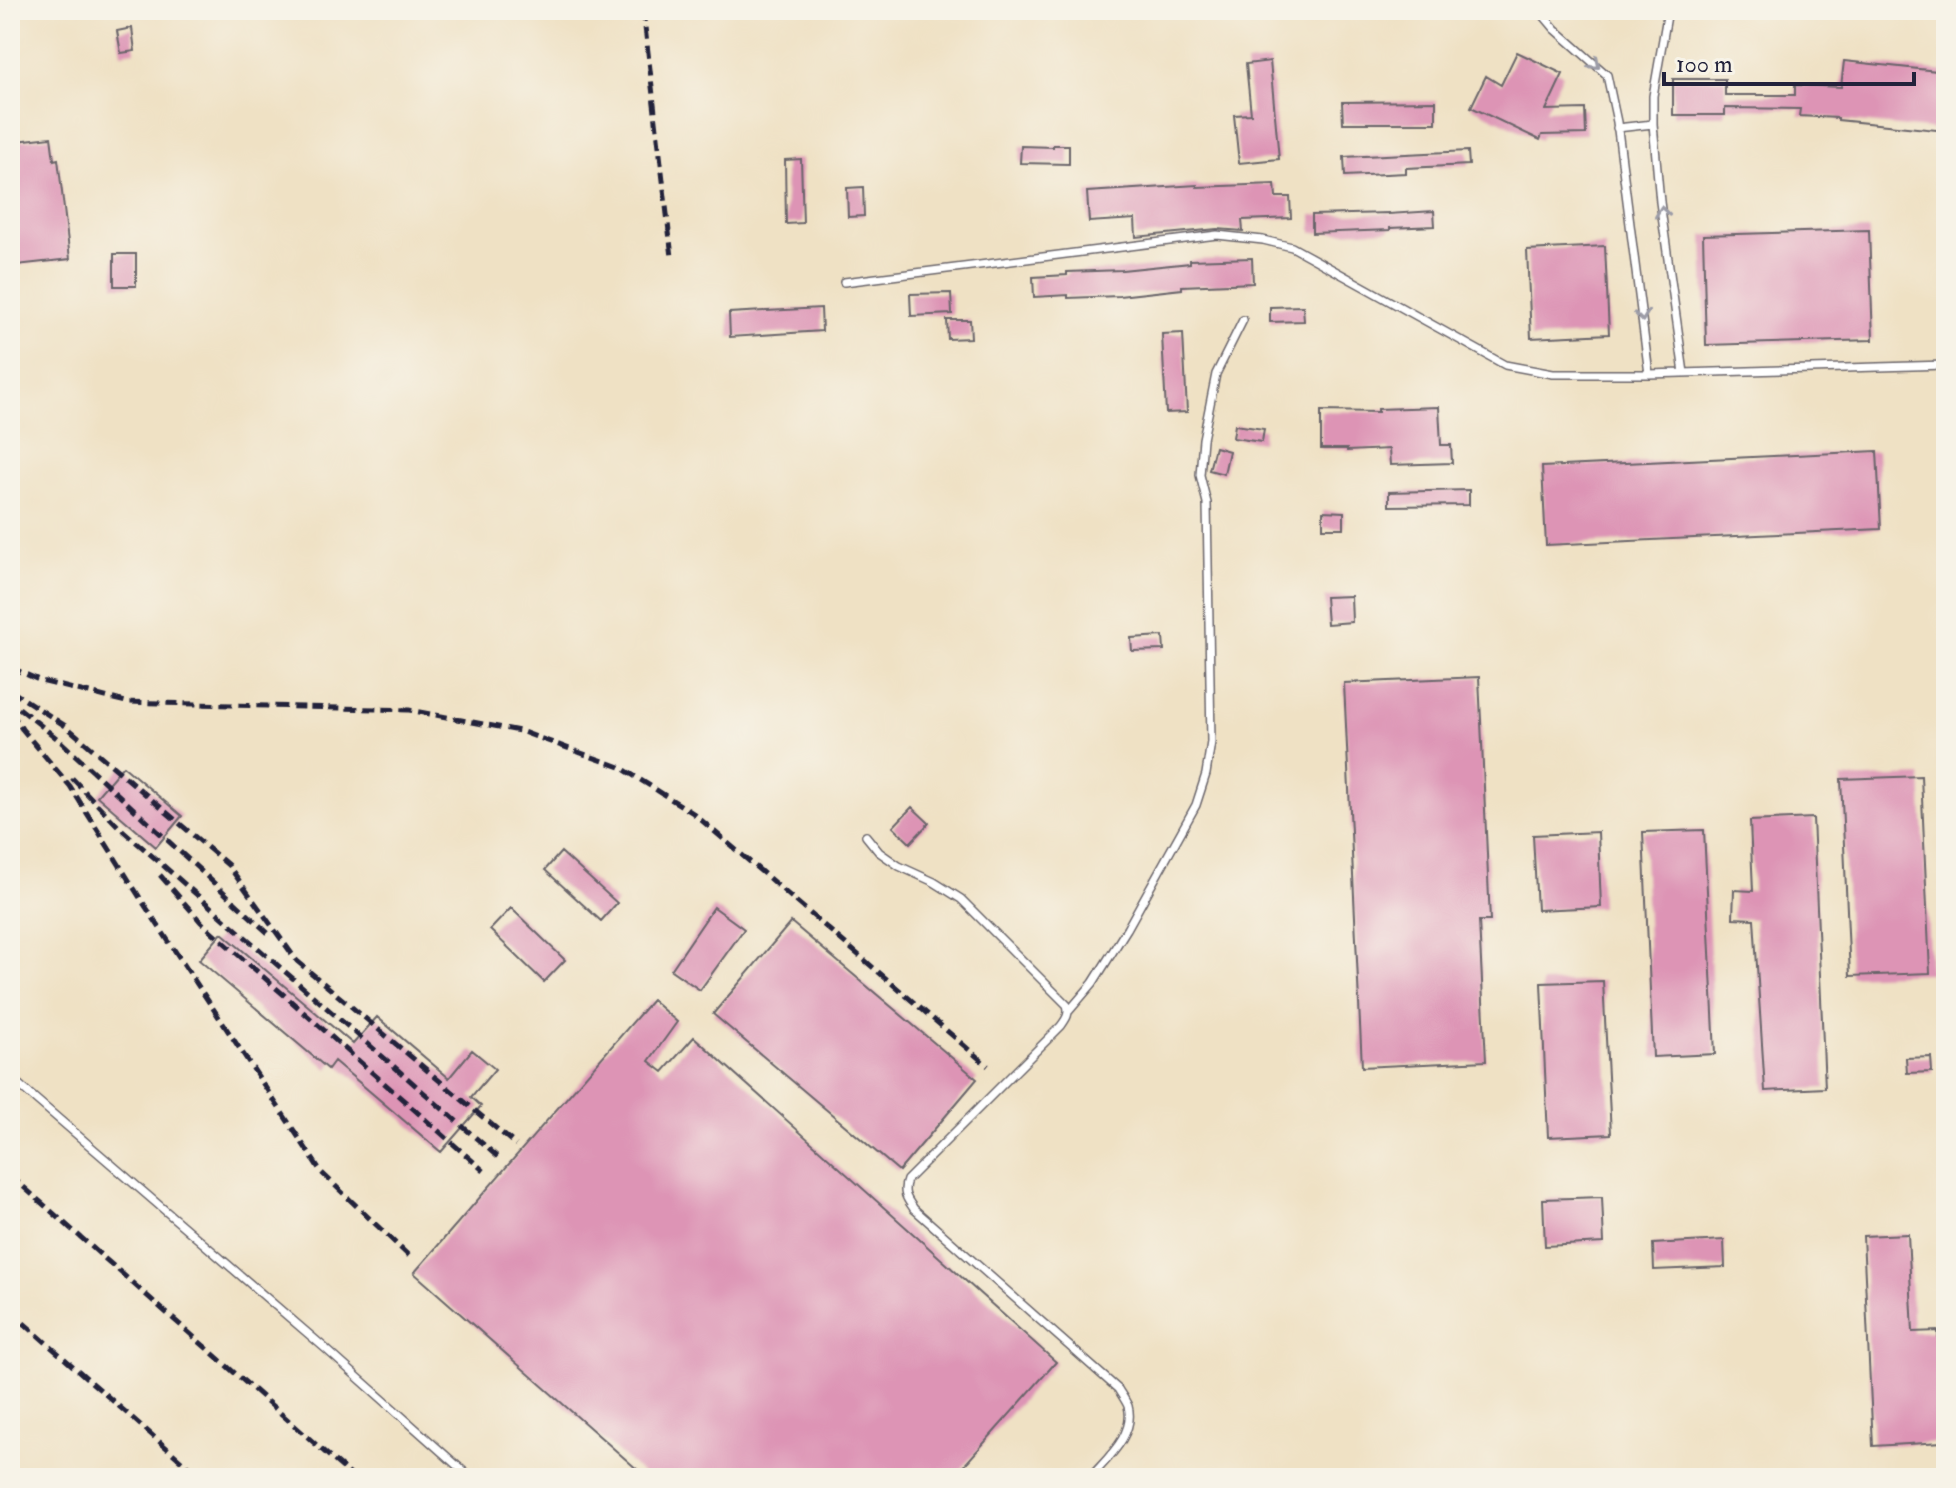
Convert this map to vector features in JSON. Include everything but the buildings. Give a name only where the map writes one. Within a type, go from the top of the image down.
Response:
[{"type":"lane","points":[[1539,10],[1555,29],[1607,75],[1617,128],[1649,374]]},
{"type":"lane","points":[[1668,10],[1653,96],[1653,124],[1660,202],[1684,373]]},
{"type":"lane","points":[[1617,128],[1653,124]]},
{"type":"lane","points":[[844,282],[1217,235],[1292,247],[1505,365],[1553,374],[1946,365]]},
{"type":"lane","points":[[1090,1478],[1118,1446],[1127,1430],[1128,1407],[1118,1389],[914,1209],[905,1196],[904,1188],[907,1180],[1061,1026],[1127,929],[1196,805],[1206,774],[1211,742],[1207,503],[1200,475],[1203,439],[1216,374],[1243,320]]},
{"type":"lane","points":[[866,836],[879,852],[899,866],[961,899],[1067,1005],[1069,1011]]},
{"type":"lane","points":[[10,1077],[471,1478]]},
{"type":"railway","points":[[643,10],[672,257]]},
{"type":"railway","points":[[10,667],[41,681],[126,702],[409,710],[520,731],[620,767],[693,813],[988,1066]]},
{"type":"railway","points":[[10,690],[67,727],[228,865],[297,961],[516,1145]]},
{"type":"railway","points":[[19,708],[59,740],[268,933]]},
{"type":"railway","points":[[10,711],[70,786],[142,901],[322,1173],[411,1258]]},
{"type":"railway","points":[[72,778],[119,827],[499,1158]]},
{"type":"railway","points":[[160,875],[201,922],[484,1171]]},
{"type":"railway","points":[[10,1175],[354,1478]]},
{"type":"railway","points":[[10,1311],[201,1478]]}]
